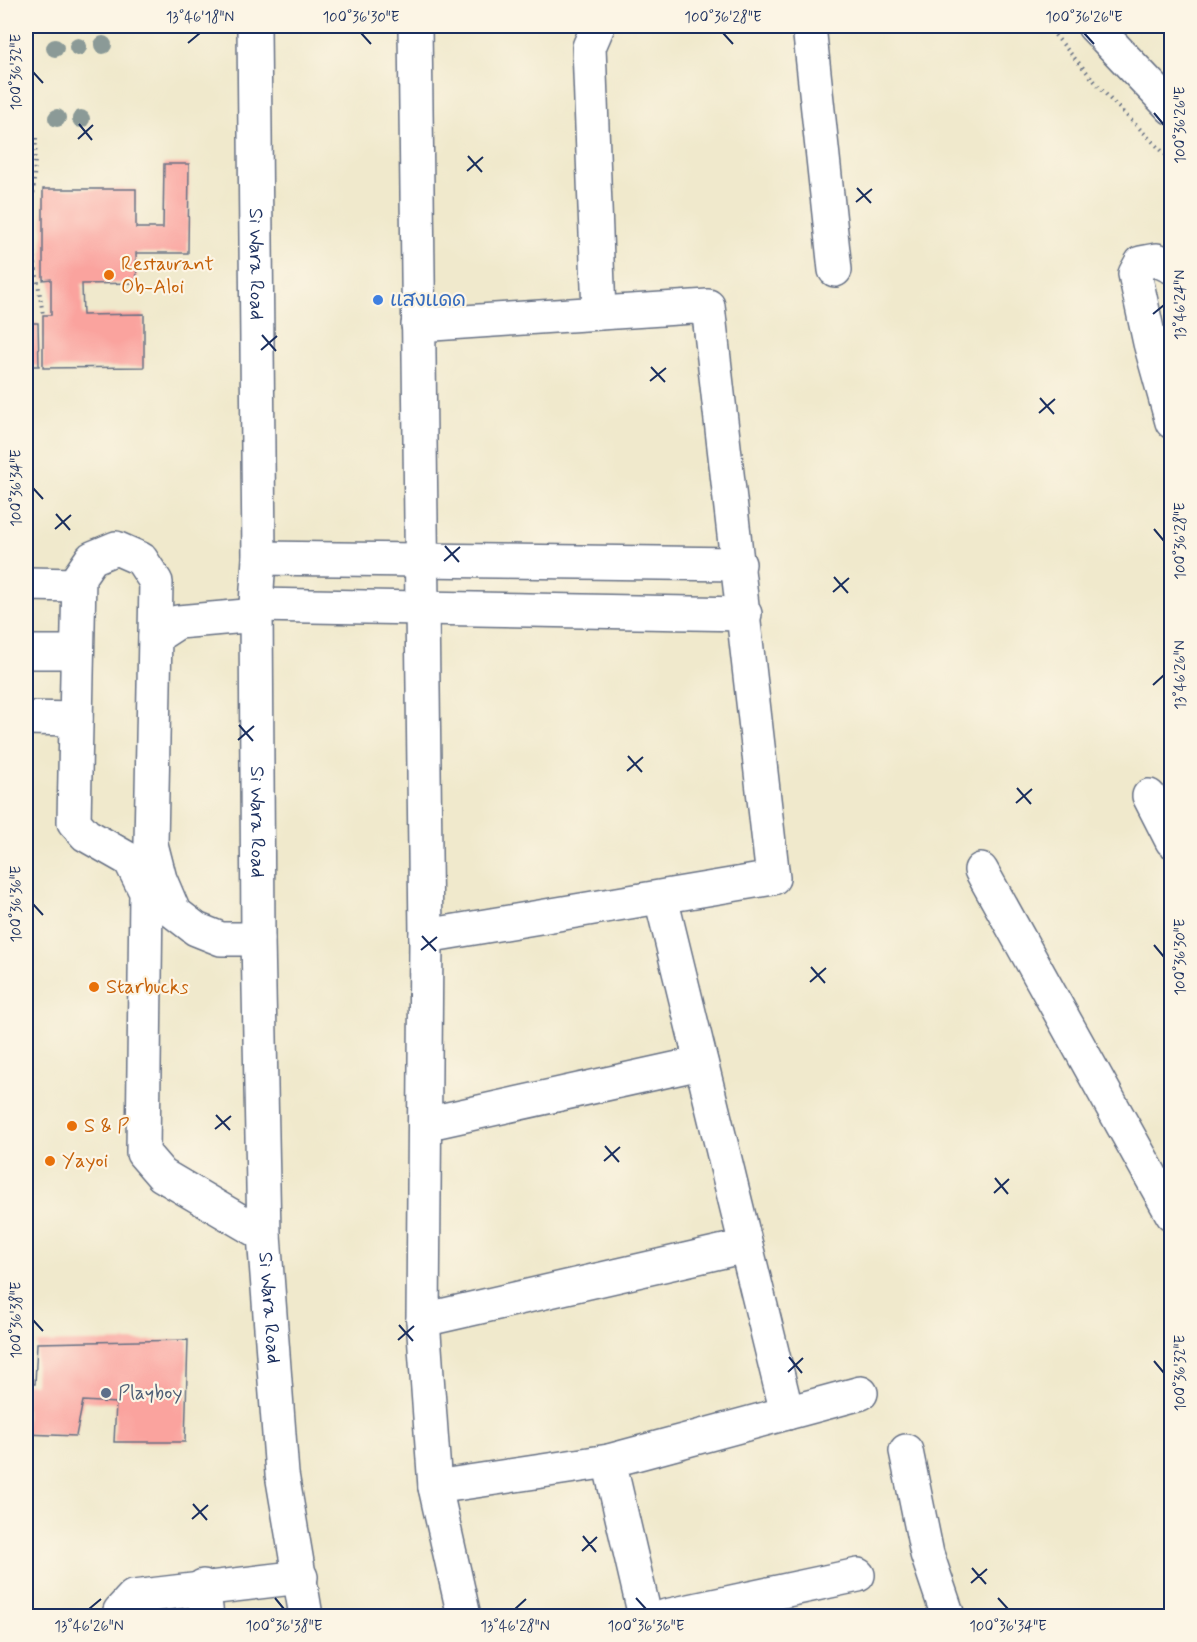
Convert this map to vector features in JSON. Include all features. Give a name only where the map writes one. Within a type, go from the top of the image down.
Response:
[{"type":"street","name":"Si Wara Road","points":[[254,26],[259,558],[256,610],[258,939],[264,1235],[282,1474],[306,1617]]},
{"type":"street","points":[[415,26],[426,936],[423,1320],[435,1487],[464,1617]]},
{"type":"street","points":[[598,26],[589,47],[599,313]]},
{"type":"street","points":[[809,26],[835,270]]},
{"type":"street","points":[[1094,26],[1172,108]]},
{"type":"street","points":[[1172,267],[1157,260],[1141,263],[1135,274],[1150,343],[1172,422]]},
{"type":"street","points":[[418,325],[708,306],[745,614],[773,878],[426,936]]},
{"type":"street","points":[[258,939],[221,939],[196,929],[174,912],[165,895],[151,844],[156,582],[141,559],[116,548],[92,558],[79,577],[74,822],[86,834],[130,860],[146,892],[143,1153],[162,1175],[264,1235]]},
{"type":"street","points":[[259,558],[739,564]]},
{"type":"street","points":[[26,584],[78,585]]},
{"type":"street","points":[[155,638],[178,622],[256,610],[422,608],[745,614]]},
{"type":"street","points":[[26,652],[77,652]]},
{"type":"street","points":[[26,718],[76,719]]},
{"type":"street","points":[[1149,796],[1172,841]]},
{"type":"street","points":[[981,870],[1172,1214]]},
{"type":"street","points":[[661,898],[787,1413]]},
{"type":"street","points":[[425,1124],[701,1063]]},
{"type":"street","points":[[423,1320],[746,1246]]},
{"type":"street","points":[[435,1487],[609,1461],[861,1393]]},
{"type":"street","points":[[906,1451],[927,1554],[948,1617]]},
{"type":"street","points":[[609,1461],[645,1617]]},
{"type":"street","points":[[666,1617],[858,1575]]},
{"type":"street","points":[[121,1617],[120,1611],[133,1597],[205,1601],[301,1577]]},
{"type":"path","points":[[1047,26],[1110,99],[1172,161]]},
{"type":"path","points":[[36,138],[31,238],[43,315]]},
{"type":"building","points":[[164,164],[189,164],[188,253],[136,253],[137,283],[82,284],[83,315],[144,314],[144,367],[43,368],[43,315],[51,315],[51,279],[43,280],[43,189],[136,189],[136,228],[163,228]]},
{"type":"building","points":[[26,323],[38,323],[39,366],[26,366]]},
{"type":"building","name":"Playboy","points":[[188,1340],[185,1442],[114,1442],[116,1403],[83,1401],[76,1436],[26,1434],[26,1384],[35,1384],[37,1343]]},
{"type":"place","name":"Restaurant Ob-Aloi","points":[[109,275]]},
{"type":"place","name":"แสงแดด","points":[[378,300]]},
{"type":"place","name":"Starbucks","points":[[94,987]]},
{"type":"place","name":"S & P","points":[[72,1126]]},
{"type":"place","name":"Yayoi","points":[[50,1161]]},
{"type":"place","name":"Playboy","points":[[106,1393]]}]
